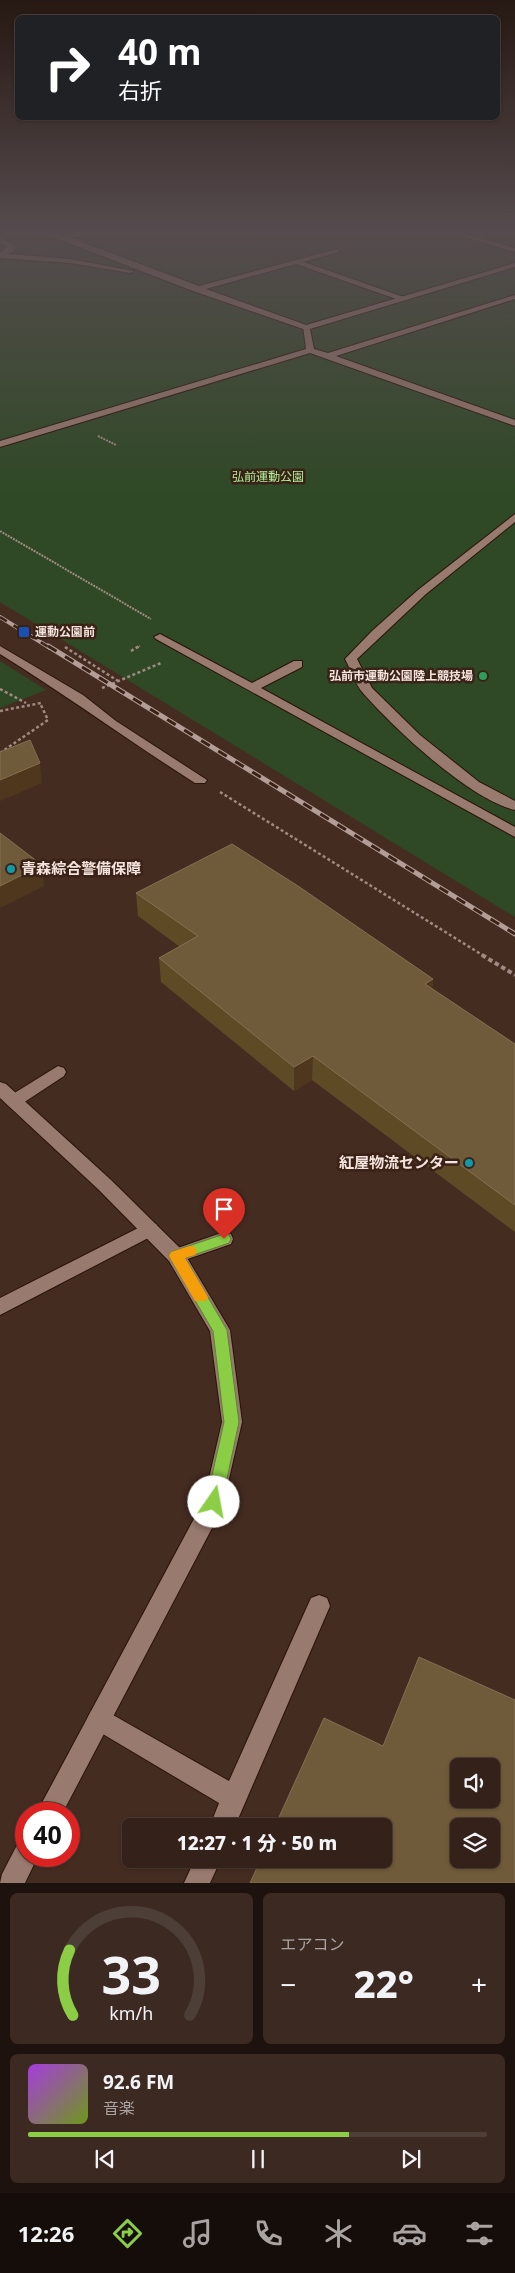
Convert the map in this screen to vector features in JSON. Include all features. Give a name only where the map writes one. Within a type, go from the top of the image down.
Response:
[{"type":"street","points":[[277,318],[306,328],[340,318]]},
{"type":"street","points":[[328,356],[449,318]]},
{"type":"street","points":[[306,328],[310,350]]},
{"type":"street","points":[[0,444],[310,350],[515,423]]},
{"type":"street","points":[[515,518],[422,592],[376,633],[351,659],[367,690],[416,738],[474,785],[515,806]]},
{"type":"street","points":[[160,637],[515,833]]},
{"type":"street","points":[[0,649],[79,698],[112,724],[200,780]]},
{"type":"street","points":[[251,688],[298,664]]},
{"type":"street","points":[[54,1802],[214,1502],[232,1422],[220,1330],[176,1256],[7,1094],[58,1072]]},
{"type":"street","points":[[0,1307],[150,1229]]},
{"type":"street","points":[[176,1256],[224,1239]]},
{"type":"street","points":[[225,1818],[319,1606]]},
{"type":"street","points":[[99,1719],[234,1798]]},
{"type":"street","points":[[11,1883],[19,1867]]},
{"type":"street","points":[[197,1883],[204,1868]]},
{"type":"path","points":[[102,438],[116,445]]},
{"type":"path","points":[[0,531],[155,621]]},
{"type":"path","points":[[65,647],[118,681]]},
{"type":"path","points":[[94,691],[186,652]]},
{"type":"path","points":[[0,689],[27,704]]},
{"type":"path","points":[[0,753],[48,720],[40,703]]},
{"type":"path","points":[[200,780],[515,975]]},
{"type":"green space","name":"弘前運動公園","points":[[0,318],[515,318],[515,917],[0,602]]},
{"type":"green space","points":[[0,661],[46,690],[0,708]]},
{"type":"building","points":[[30,740],[40,763],[0,780],[0,752]]},
{"type":"building","points":[[0,833],[42,865],[0,886]]},
{"type":"building","points":[[232,844],[298,886],[433,979],[425,984],[515,1044],[515,1205],[313,1056],[294,1067],[159,958],[198,936],[136,893]]},
{"type":"building","points":[[419,1657],[515,1700],[515,1883],[250,1883],[257,1868],[392,1868],[392,1818],[279,1818],[324,1718],[383,1746]]},
{"type":"railway","points":[[0,617],[50,648]]},
{"type":"railway","points":[[48,646],[515,934]]},
{"type":"slow traffic","points":[[190,1251],[176,1256],[200,1297]]},
{"type":"place","name":"運動公園前","points":[[24,632]]},
{"type":"place","name":"弘前市運動公園陸上競技場","points":[[483,676]]},
{"type":"place","name":"青森綜合警備保障","points":[[11,869]]},
{"type":"place","name":"紅屋物流センター","points":[[469,1163]]},
{"type":"route","points":[[214,1502],[232,1422],[220,1330],[176,1256],[224,1239]]}]
